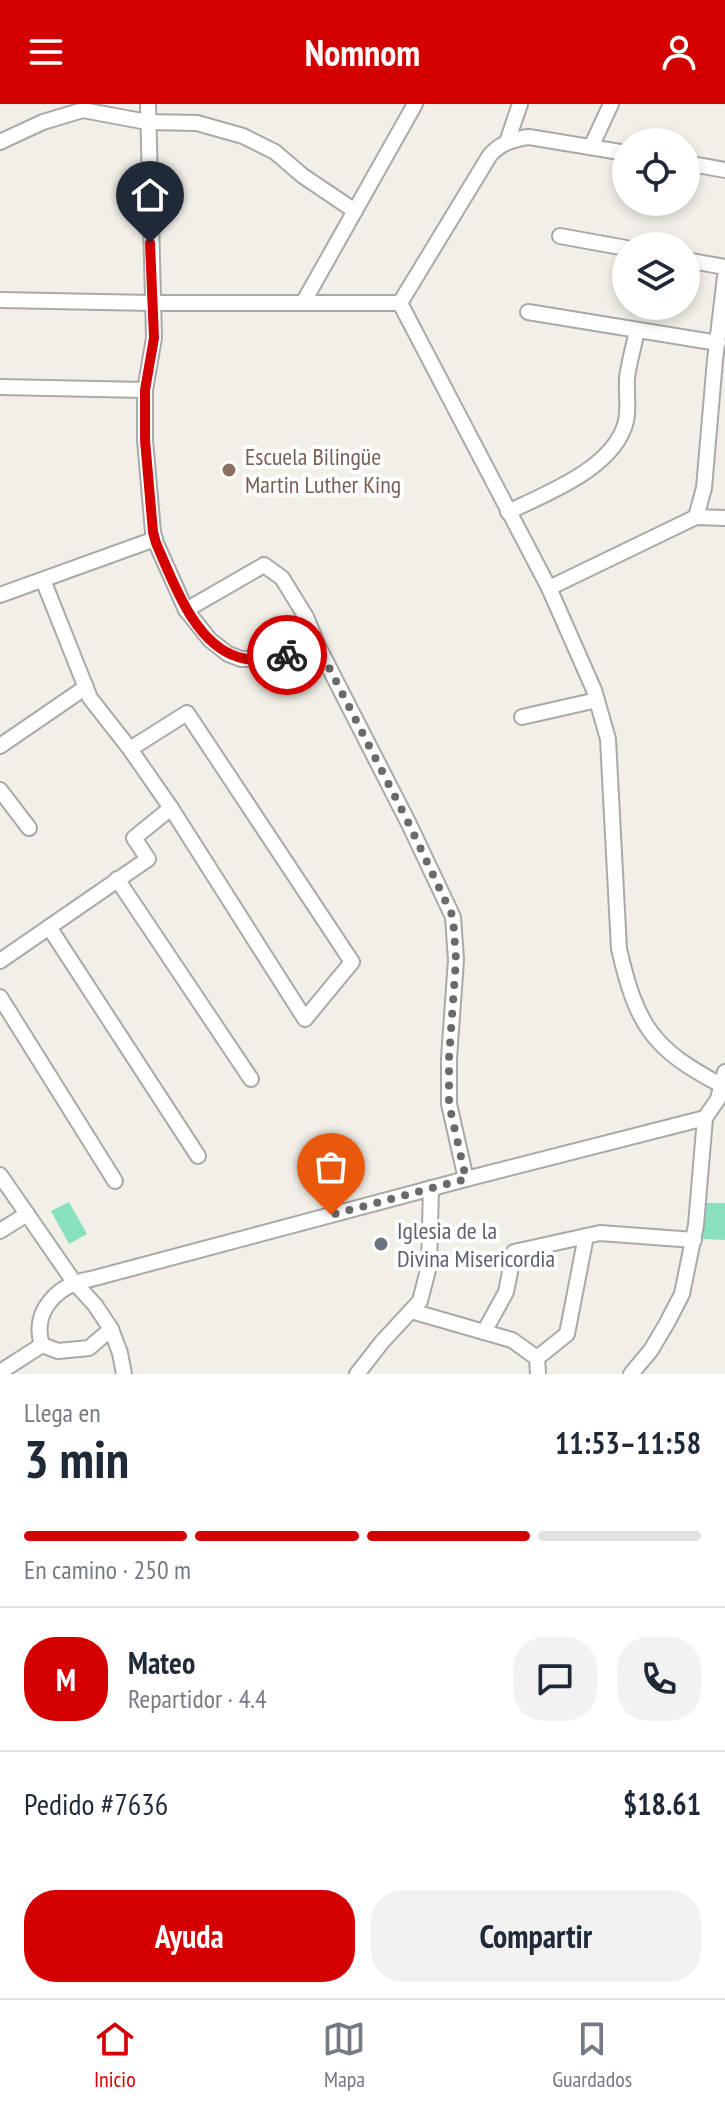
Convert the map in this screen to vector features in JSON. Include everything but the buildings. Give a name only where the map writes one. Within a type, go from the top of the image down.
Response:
[{"type":"street","points":[[148,104],[154,338],[145,390],[145,440],[155,539],[186,610],[210,640],[228,654],[241,659],[270,659],[318,646]]},
{"type":"street","points":[[303,303],[415,104]]},
{"type":"street","points":[[507,142],[520,104]]},
{"type":"street","points":[[591,147],[611,104]]},
{"type":"street","points":[[0,142],[43,122],[83,110],[147,122],[197,123],[243,136],[275,152],[303,176],[355,211]]},
{"type":"street","points":[[400,303],[497,147],[529,137],[612,151]]},
{"type":"street","points":[[700,166],[725,170]]},
{"type":"street","points":[[560,236],[612,245]]},
{"type":"street","points":[[700,263],[725,267]]},
{"type":"street","points":[[696,517],[704,488],[725,277]]},
{"type":"street","points":[[0,300],[400,303]]},
{"type":"street","points":[[400,303],[549,588],[597,700],[608,739],[619,949],[636,1008],[660,1045],[698,1073],[724,1079],[718,1099],[705,1118],[694,1240],[682,1294],[651,1350],[631,1374]]},
{"type":"street","points":[[528,312],[718,343]]},
{"type":"street","points":[[508,512],[568,481],[614,447],[626,417],[627,376],[637,330]]},
{"type":"street","points":[[0,387],[145,390]]},
{"type":"street","points":[[549,588],[696,517],[725,518]]},
{"type":"street","points":[[0,595],[155,539]]},
{"type":"street","points":[[186,610],[264,565],[282,578],[306,617],[409,824],[453,917],[456,960],[449,1104],[466,1179]]},
{"type":"street","points":[[43,580],[90,698],[171,808],[305,1019],[352,962],[187,713],[130,749]]},
{"type":"street","points":[[0,746],[86,687]]},
{"type":"street","points":[[522,717],[597,700]]},
{"type":"street","points":[[0,790],[29,828]]},
{"type":"street","points":[[0,961],[148,859],[134,838],[171,808]]},
{"type":"street","points":[[117,879],[251,1079]]},
{"type":"street","points":[[49,927],[198,1156]]},
{"type":"street","points":[[0,997],[115,1181]]},
{"type":"street","points":[[42,1345],[40,1336],[44,1310],[53,1296],[74,1282],[705,1118]]},
{"type":"street","points":[[0,1175],[74,1282],[111,1329],[124,1374]]},
{"type":"street","points":[[357,1374],[420,1301],[429,1266],[431,1188]]},
{"type":"street","points":[[0,1231],[27,1214]]},
{"type":"street","points":[[484,1332],[506,1292],[514,1252],[600,1233],[694,1240]]},
{"type":"street","points":[[537,1358],[567,1334],[586,1236]]},
{"type":"street","points":[[411,1311],[512,1340],[537,1358]]},
{"type":"street","points":[[42,1345],[58,1351],[89,1348],[111,1329]]},
{"type":"street","points":[[0,1372],[42,1345]]},
{"type":"street","points":[[537,1358],[538,1374]]},
{"type":"green space","points":[[69,1202],[87,1234],[69,1244],[51,1211]]},
{"type":"green space","points":[[704,1203],[725,1203],[725,1240],[702,1239]]},
{"type":"way so far","points":[[287,655],[318,646],[453,917],[456,960],[449,1104],[466,1179],[331,1215]]},
{"type":"place","name":"Escuela Bilingüe Martin Luther King","points":[[229,470]]},
{"type":"place","name":"Iglesia de la Divina Misericordia","points":[[381,1244]]},
{"type":"route","points":[[150,243],[154,338],[145,390],[145,440],[156,543],[186,610],[210,640],[228,654],[241,659],[270,659],[287,655]]}]
